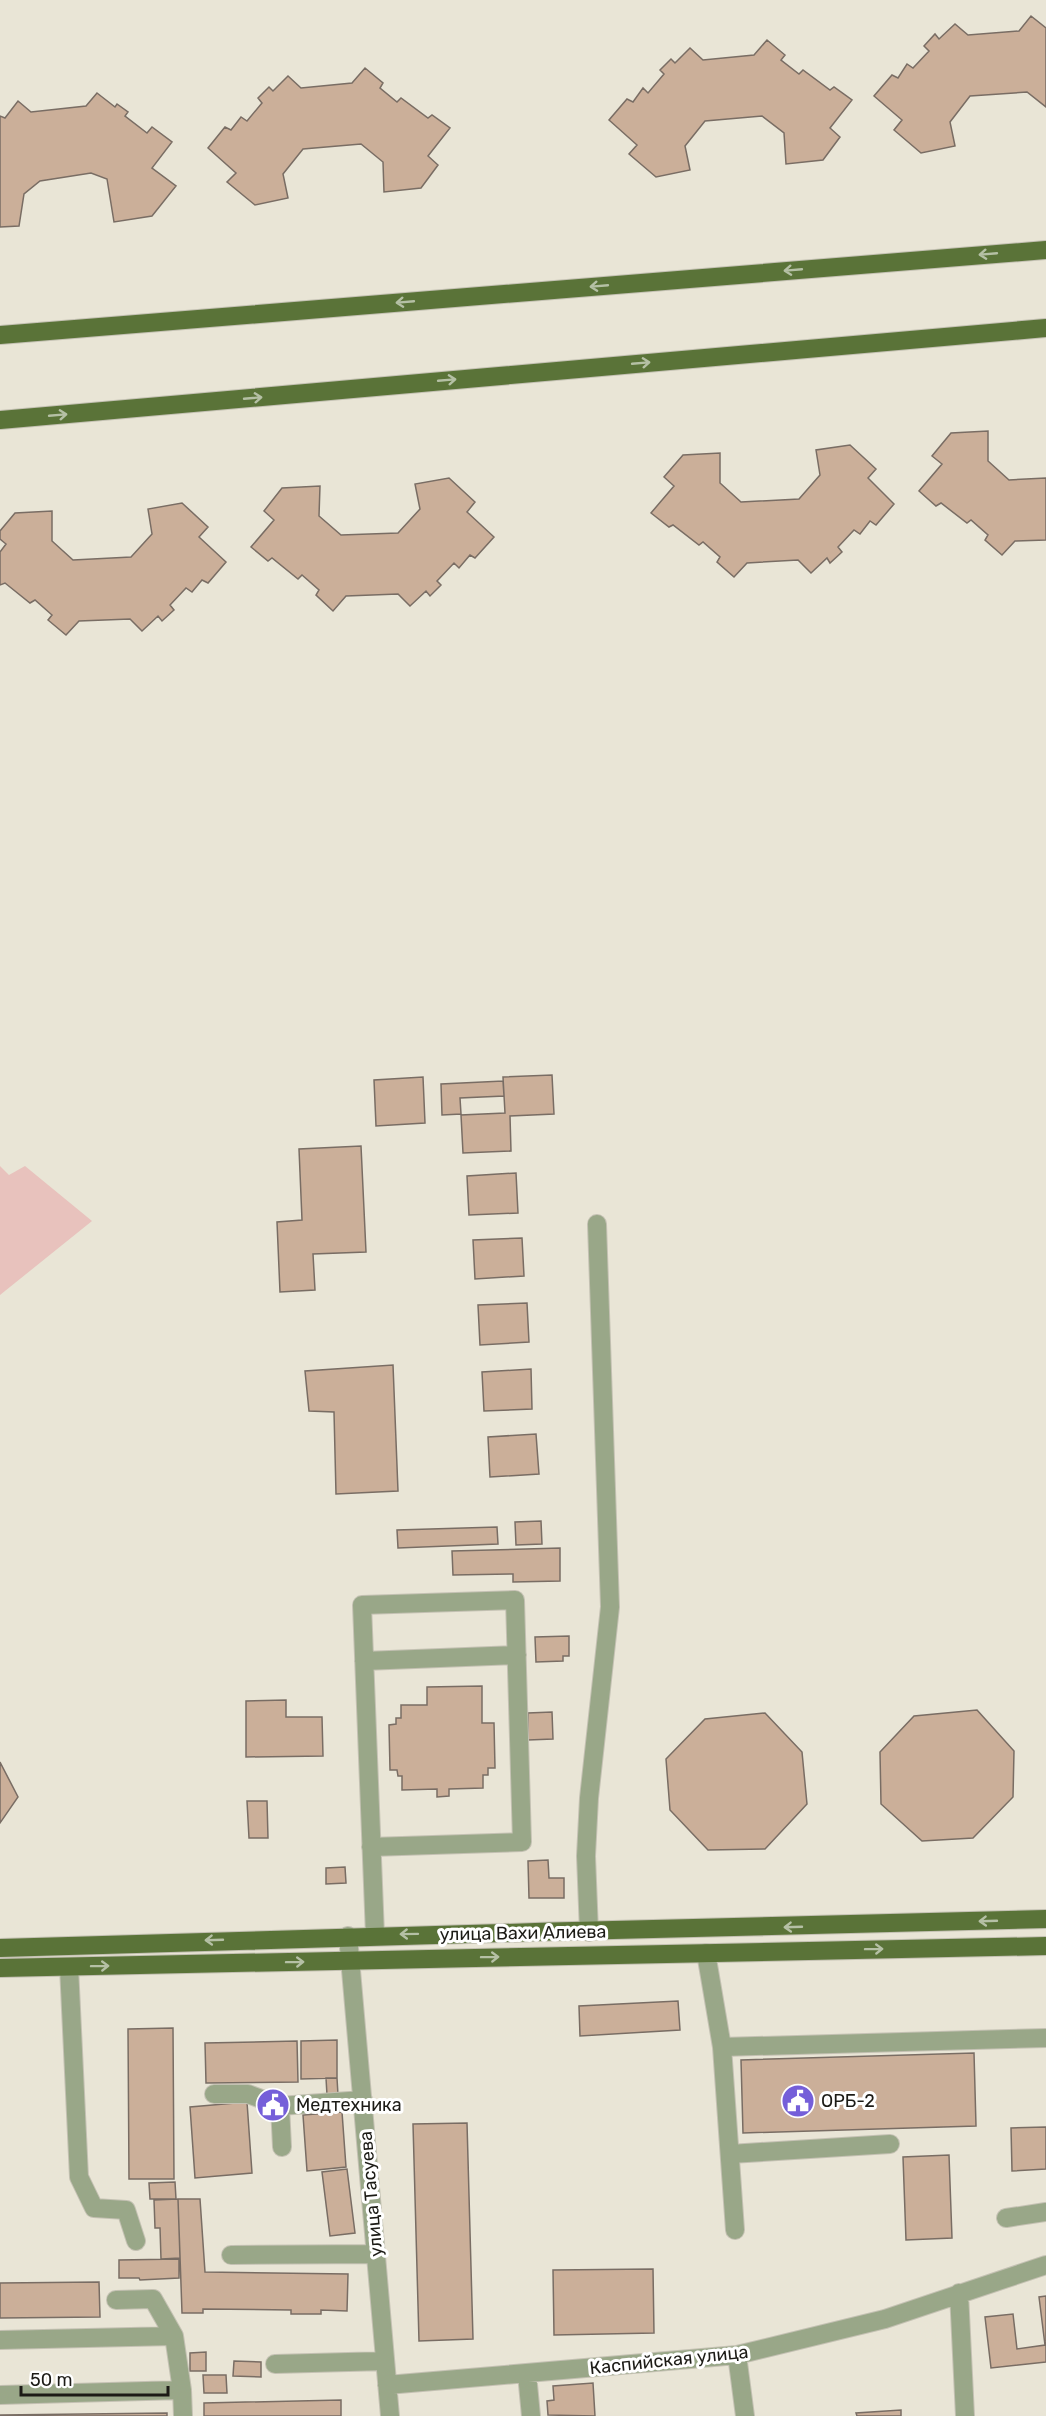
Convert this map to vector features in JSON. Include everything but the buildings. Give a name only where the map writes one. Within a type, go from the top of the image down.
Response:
[{"type":"main road","points":[[0,335],[1046,250]]},
{"type":"main road","points":[[0,420],[1046,328]]},
{"type":"main road","name":"улица Вахи Алиева","points":[[0,1948],[375,1935],[589,1932],[1046,1919]]},
{"type":"main road","name":"улица Вахи Алиева","points":[[0,1968],[1046,1946]]},
{"type":"street","points":[[589,1932],[586,1856],[610,1607],[597,1224]]},
{"type":"street","points":[[371,1847],[522,1842],[515,1600],[362,1605],[371,1847],[375,1935]]},
{"type":"street","points":[[364,1661],[517,1655]]},
{"type":"street","name":"улица Тасуева","points":[[348,1936],[390,2416]]},
{"type":"street","points":[[706,1953],[722,2047],[735,2230]]},
{"type":"street","points":[[69,1967],[79,2177],[94,2208],[126,2210],[136,2241]]},
{"type":"street","points":[[722,2047],[1046,2038]]},
{"type":"street","points":[[214,2094],[248,2094],[280,2106],[363,2100]]},
{"type":"street","points":[[280,2106],[282,2147]]},
{"type":"street","points":[[730,2154],[890,2144]]},
{"type":"street","points":[[1006,2217],[1046,2212]]},
{"type":"street","points":[[231,2255],[376,2254]]},
{"type":"street","name":"Каспийская улица","points":[[387,2385],[738,2355],[885,2319],[1046,2265]]},
{"type":"street","points":[[959,2293],[965,2416]]},
{"type":"street","points":[[116,2300],[153,2299],[174,2336],[183,2390],[183,2416]]},
{"type":"street","points":[[0,2340],[174,2336]]},
{"type":"street","points":[[738,2355],[745,2416]]},
{"type":"street","points":[[275,2364],[386,2361]]},
{"type":"street","points":[[527,2374],[531,2416]]},
{"type":"street","points":[[0,2395],[183,2390]]},
{"type":"shaded area","points":[[0,1166],[9,1175],[25,1166],[92,1221],[0,1295]]},
{"type":"place","name":"ОРБ-2","points":[[798,2101]]},
{"type":"place","name":"Медтехника","points":[[273,2105]]}]
